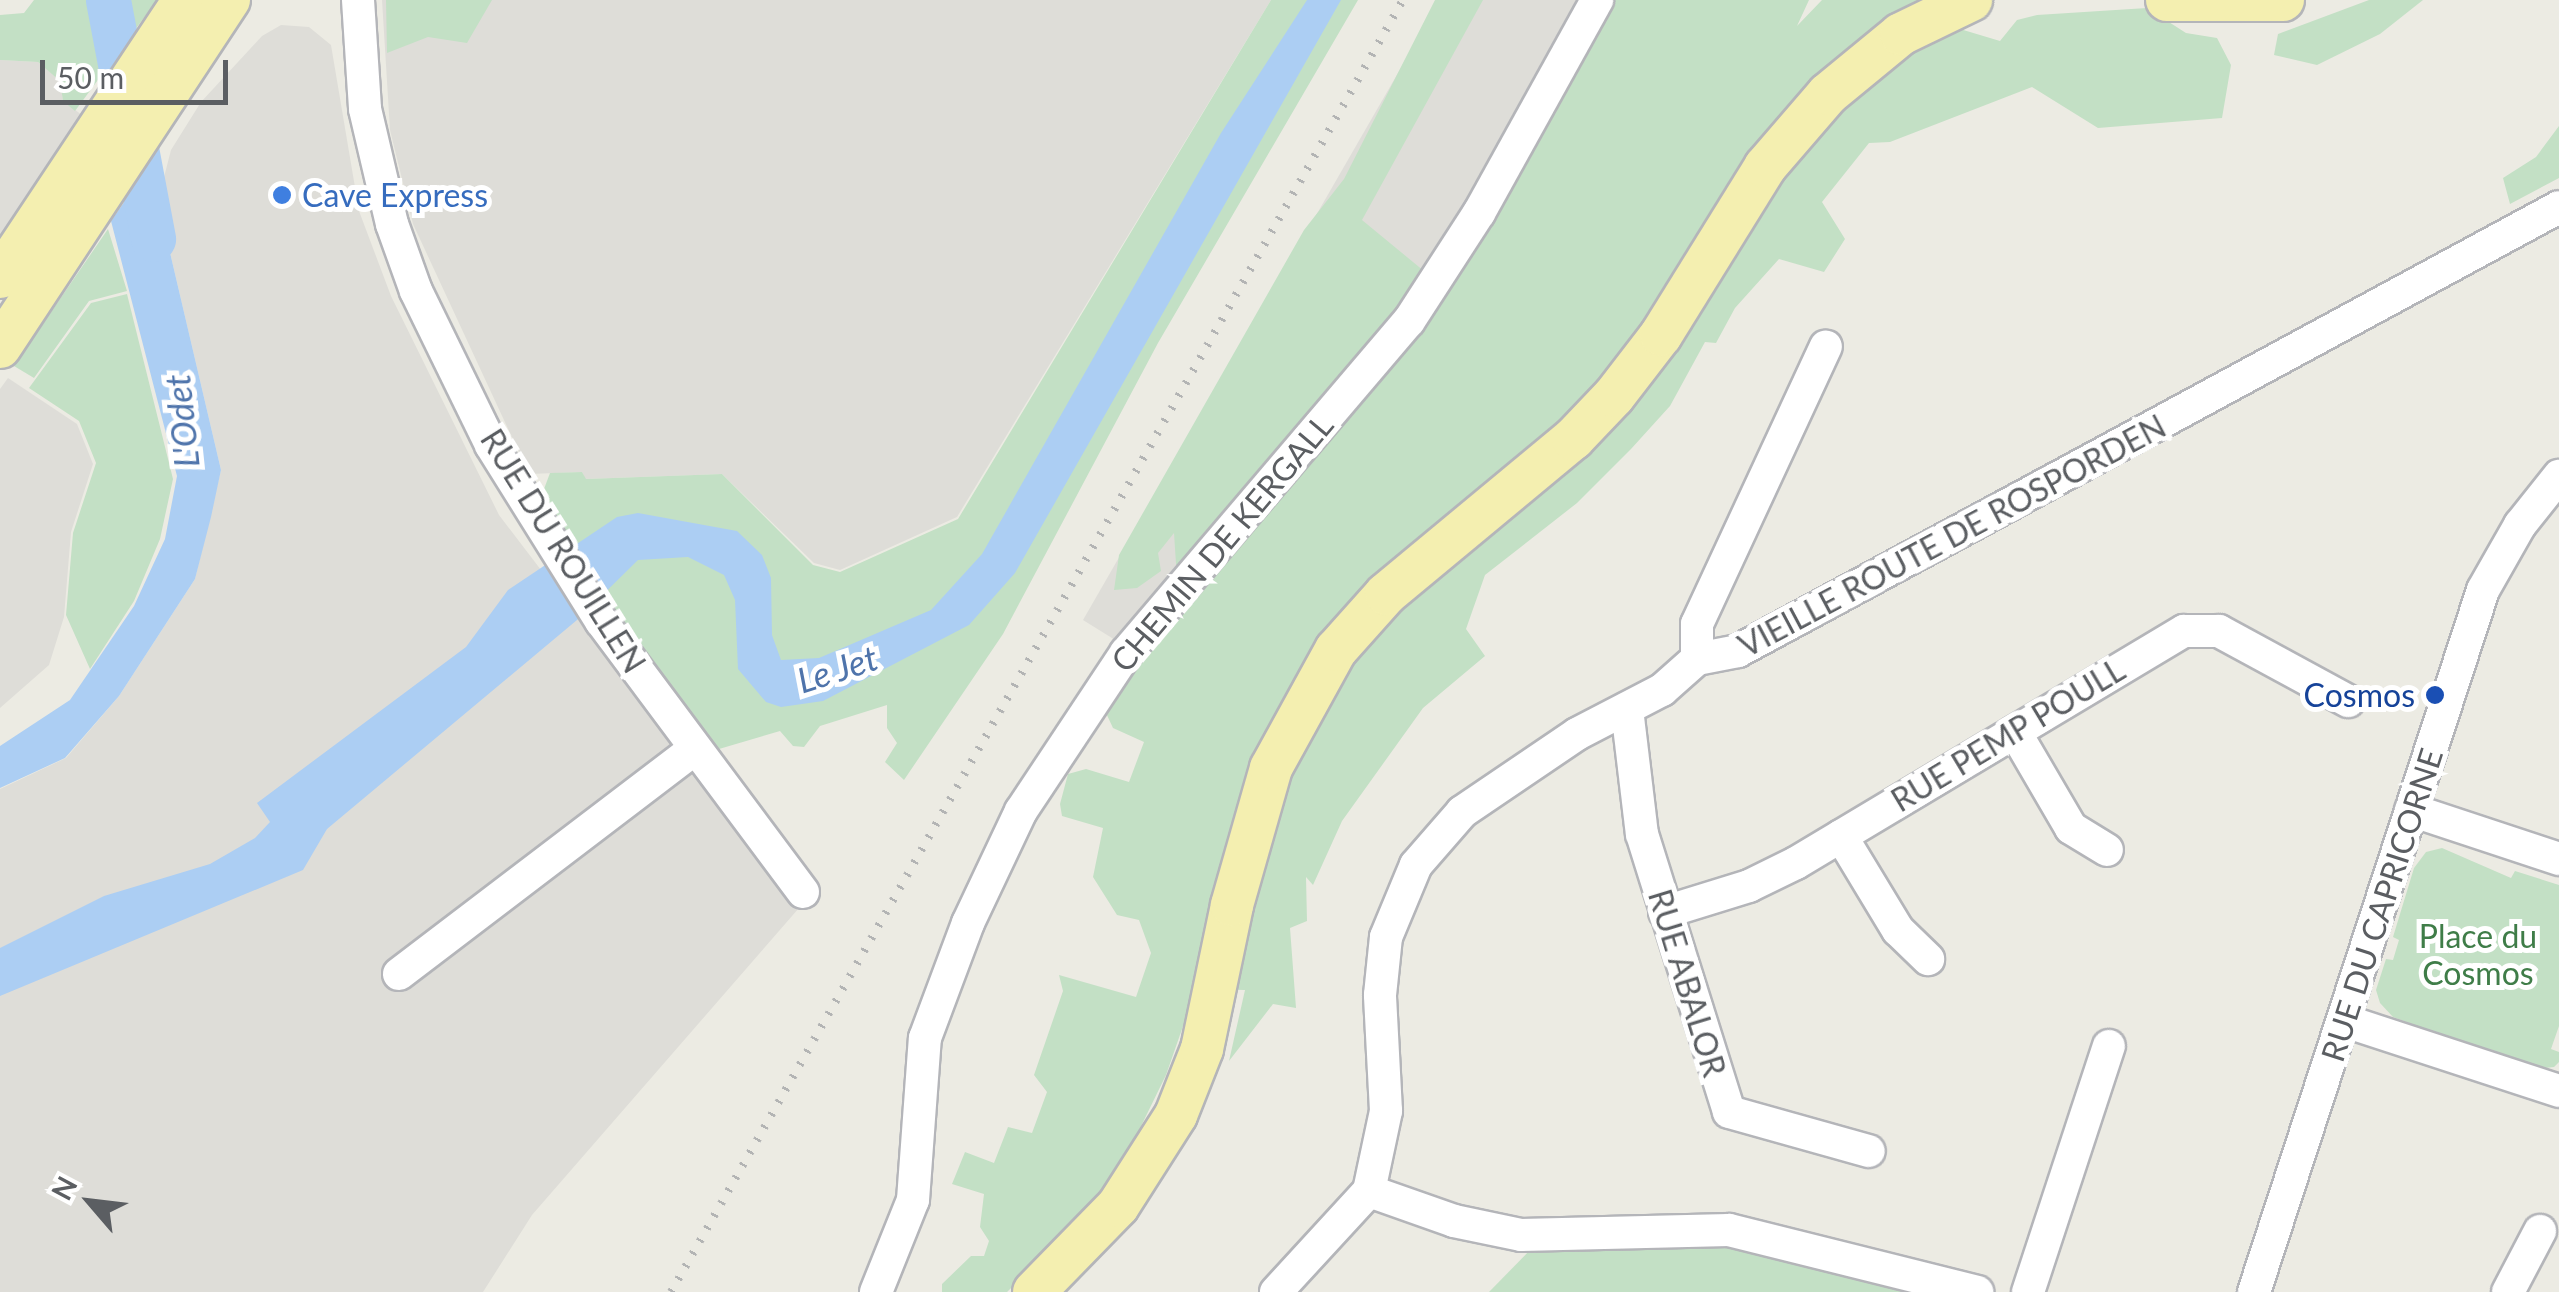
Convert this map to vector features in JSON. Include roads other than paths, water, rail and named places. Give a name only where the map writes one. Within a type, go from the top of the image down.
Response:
[{"type":"main road","points":[[0,277],[184,0]]},
{"type":"main road","points":[[0,347],[229,0]]},
{"type":"main road","points":[[1034,1292],[1118,1206],[1176,1115],[1202,1049],[1236,886],[1271,768],[1336,650],[1386,594],[1574,439],[1614,396],[1661,334],[1765,166],[1828,94],[1901,34],[1970,0]]},
{"type":"main road","points":[[2167,0],[2283,0]]},
{"type":"street","name":"RUE DU ROUILLEN","points":[[358,0],[370,140],[407,269],[499,459],[602,620],[803,892]]},
{"type":"street","name":"CHEMIN DE KERGALL","points":[[876,1292],[910,1216],[917,1118],[932,1014],[1021,811],[1126,653],[1420,306],[1597,0]]},
{"type":"street","name":"VIEILLE ROUTE DE ROSPORDEN","points":[[1369,1191],[1386,1112],[1381,968],[1404,886],[1436,838],[1477,799],[1627,709],[1697,659],[1738,652],[2559,207]]},
{"type":"street","points":[[1697,659],[1697,624],[1826,346]]},
{"type":"street","name":"RUE DU CAPRICORNE","points":[[2254,1292],[2490,574],[2559,476]]},
{"type":"street","name":"RUE PEMP POULL","points":[[1665,912],[1749,886],[2197,627],[2219,631],[2348,701]]},
{"type":"street","name":"RUE ABALOR","points":[[1627,709],[1642,834],[1730,1112],[1869,1152]]},
{"type":"street","points":[[2014,732],[2071,828],[2107,850]]},
{"type":"street","points":[[399,974],[694,748]]},
{"type":"street","points":[[2411,810],[2559,859]]},
{"type":"street","points":[[1841,836],[1898,930],[1928,959]]},
{"type":"street","points":[[2345,1021],[2559,1090]]},
{"type":"street","points":[[2028,1292],[2109,1046]]},
{"type":"street","points":[[1276,1292],[1369,1191],[1420,1211],[1521,1235],[1730,1230],[1977,1292]]},
{"type":"street","points":[[2508,1292],[2540,1230]]},
{"type":"water","name":"Le Jet","points":[[1307,0],[1341,0],[1015,573],[969,625],[823,701],[781,707],[766,702],[738,669],[735,600],[724,575],[688,557],[638,560],[577,620],[327,829],[303,870],[0,996],[0,948],[104,896],[210,864],[255,838],[270,822],[257,803],[466,647],[508,590],[617,517],[638,513],[737,531],[762,555],[771,578],[772,635],[781,660],[819,658],[931,610],[982,554],[1221,133]]},
{"type":"water","points":[[159,152],[168,244],[221,470],[211,517],[195,579],[119,696],[65,758],[0,788],[0,746],[70,700],[134,606],[165,539],[177,476],[111,221]]},
{"type":"waterway","name":"L'Odet","points":[[108,0],[153,239]]},
{"type":"railway","points":[[671,1292],[1403,0]]},
{"type":"place","name":"Cave Express","points":[[282,195]]},
{"type":"place","name":"Cosmos","points":[[2435,695]]},
{"type":"park label","name":"Place du Cosmos","points":[[2478,956]]}]
